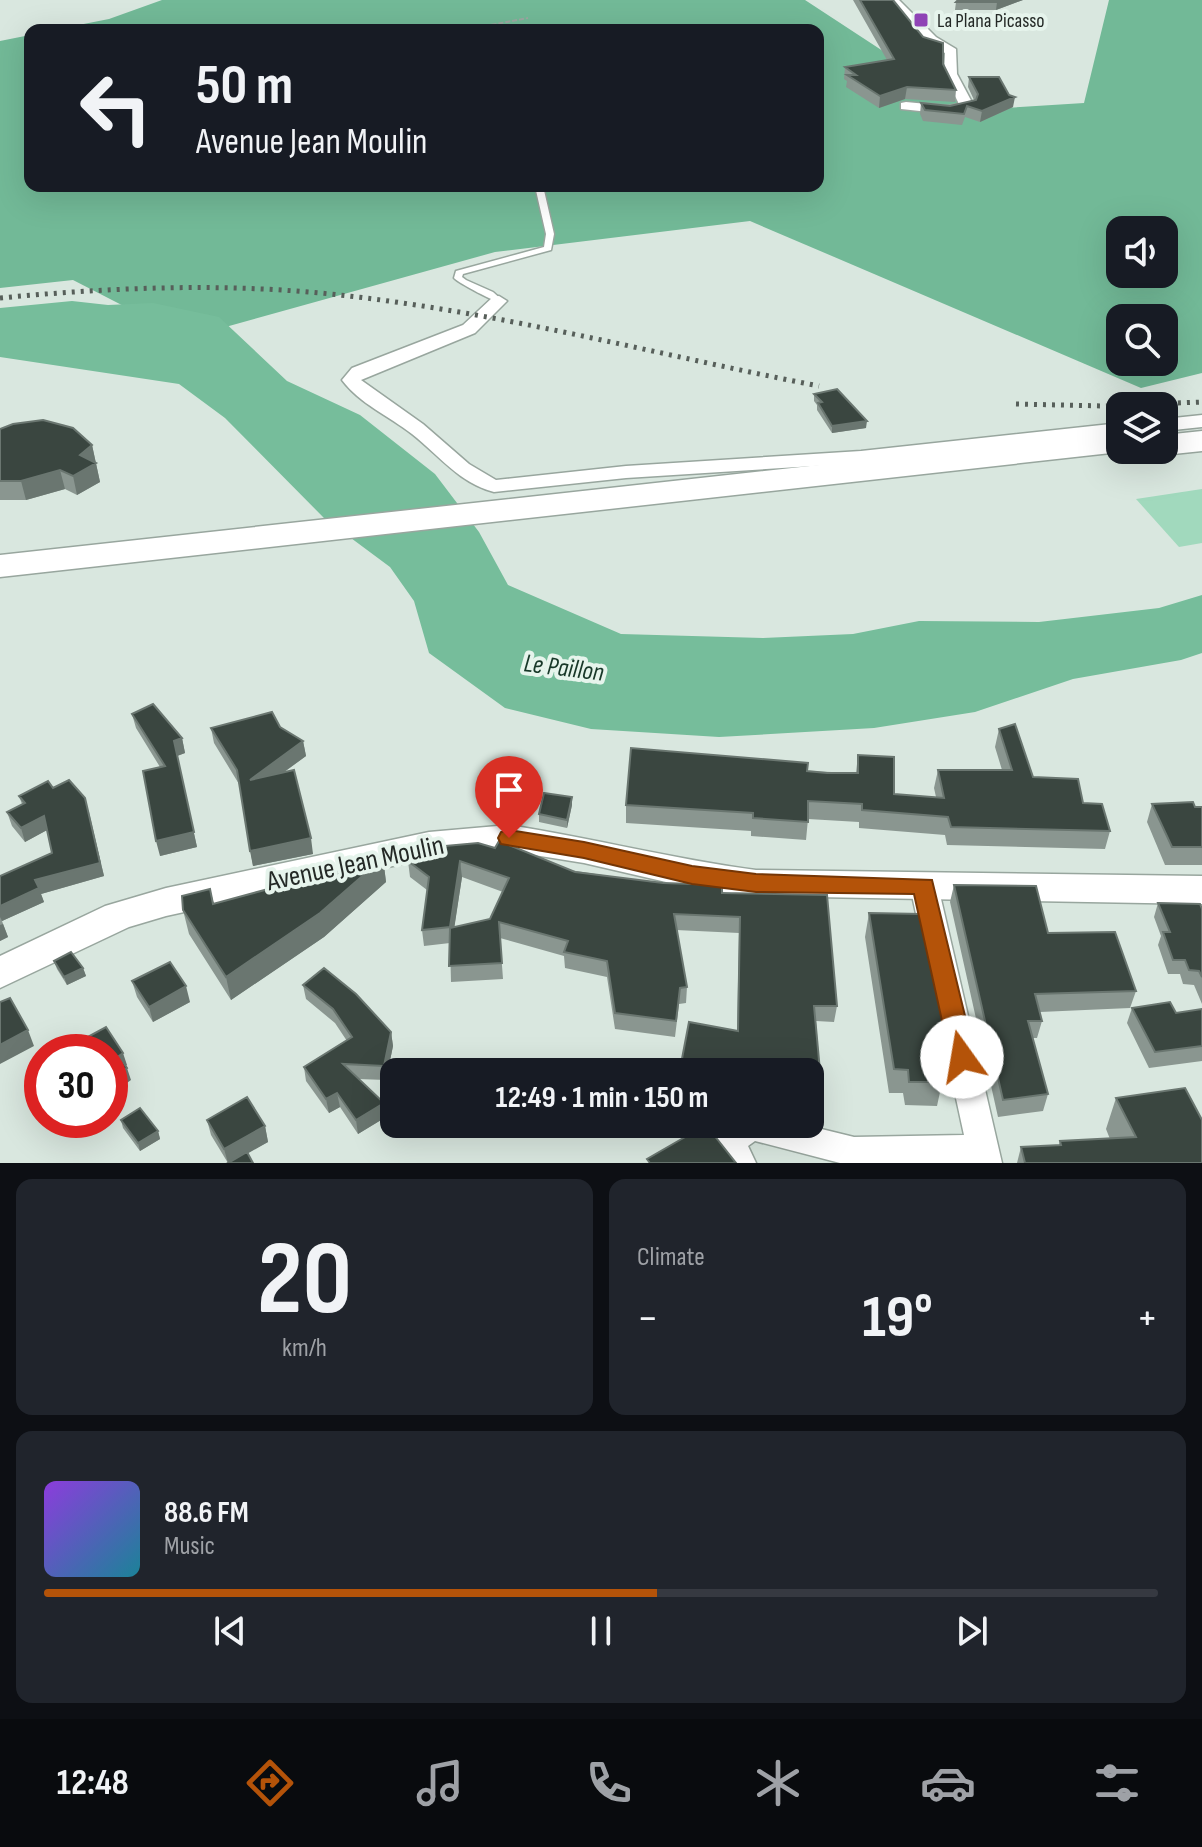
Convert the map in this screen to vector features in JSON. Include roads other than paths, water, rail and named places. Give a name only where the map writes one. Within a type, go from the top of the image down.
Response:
[{"type":"main road","points":[[1178,435],[1202,432]]},
{"type":"main road","points":[[1178,444],[1202,441]]},
{"type":"main road","points":[[549,509],[1106,444]]},
{"type":"main road","points":[[0,566],[1106,451]]},
{"type":"main road","points":[[0,573],[311,535]]},
{"type":"street","points":[[893,0],[932,40],[952,52],[949,59],[953,82],[967,106],[948,110],[906,106]]},
{"type":"street","points":[[499,301],[469,329],[358,372],[351,380],[419,431],[461,469],[478,481],[494,486],[626,472],[861,457],[1106,431]]},
{"type":"street","points":[[1178,424],[1202,421]]},
{"type":"street","name":"Avenue Jean Moulin","points":[[0,973],[118,916],[305,872],[467,839],[509,838],[548,843],[692,875],[756,883],[1202,890]]},
{"type":"street","points":[[740,1163],[733,1155],[731,1139],[752,1126],[854,1152],[985,1156],[924,886]]},
{"type":"lane","points":[[499,301],[494,295],[463,283],[458,278],[459,273],[548,248],[550,234],[540,192]]},
{"type":"water","name":"Le Paillon","points":[[72,301],[108,305],[153,303],[219,317],[287,381],[360,415],[435,474],[479,532],[508,585],[621,634],[763,638],[853,634],[919,621],[1039,622],[1159,608],[1202,595],[1202,653],[1181,660],[1073,679],[975,712],[874,728],[719,737],[591,729],[505,708],[429,653],[414,601],[390,567],[324,518],[225,418],[179,384],[0,357],[0,308]]},
{"type":"railway","points":[[0,298],[160,288],[240,288],[320,293],[508,321],[819,386]]},
{"type":"railway","points":[[1016,404],[1105,406],[1202,402]]},
{"type":"place","name":"La Plana Picasso","points":[[921,20]]}]
